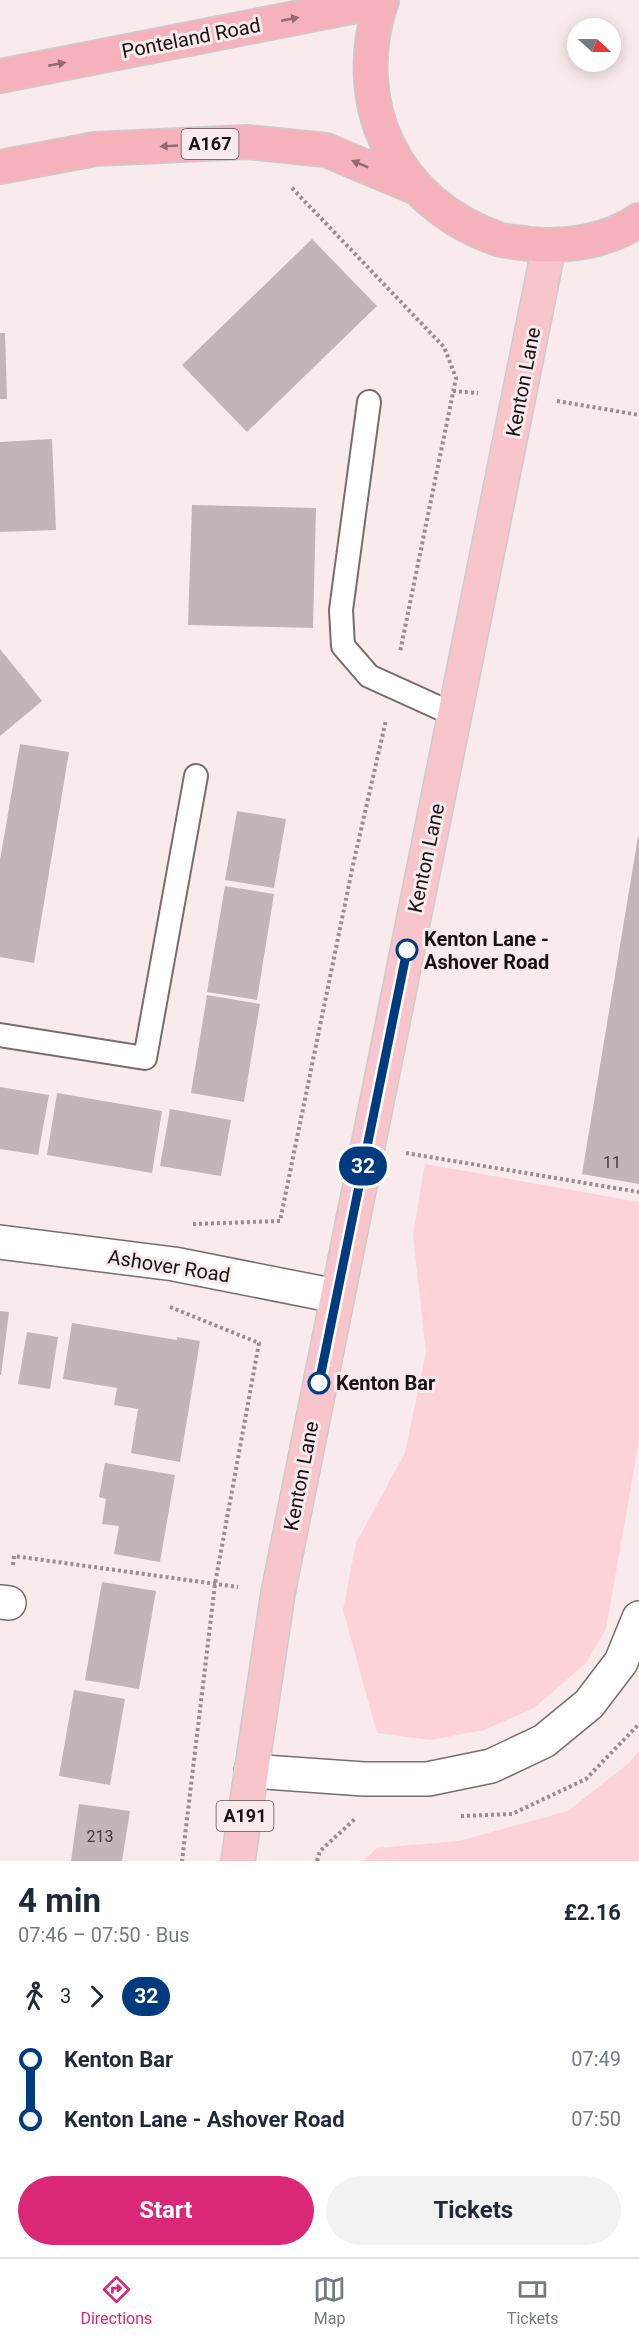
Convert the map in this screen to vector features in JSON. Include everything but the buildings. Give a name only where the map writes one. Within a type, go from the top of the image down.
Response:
[{"type":"highway","name":"Ponteland Road","points":[[0,76],[382,1]]},
{"type":"highway","name":"A167","points":[[382,1],[372,39],[370,79],[376,118],[392,154],[414,187]]},
{"type":"highway","name":"A167","points":[[0,166],[95,149],[247,142],[326,150],[414,187],[453,219],[499,239],[549,246],[592,240],[639,220]]},
{"type":"main road","name":"Kenton Lane","points":[[238,1861],[278,1593],[549,246]]},
{"type":"street","name":"Ashover Road","points":[[0,1242],[174,1264],[336,1296]]},
{"type":"street","points":[[251,1771],[356,1778],[428,1779],[491,1766],[544,1741],[589,1704],[621,1662],[639,1618]]},
{"type":"lane","points":[[369,402],[341,610],[343,646],[369,676],[455,715]]},
{"type":"lane","points":[[0,1035],[144,1058],[196,776]]},
{"type":"path","points":[[182,1861],[215,1584],[259,1343],[169,1306],[174,1264],[182,1225],[280,1221],[456,378],[444,347],[292,187],[284,183]]},
{"type":"path","points":[[559,402],[639,415]]},
{"type":"path","points":[[367,1146],[639,1192]]},
{"type":"path","points":[[4,1603],[14,1556],[278,1593]]},
{"type":"path","points":[[317,1861],[320,1851],[356,1820],[356,1778]]},
{"type":"shaded area","points":[[425,1164],[639,1202],[639,1440],[606,1629],[586,1663],[534,1708],[484,1730],[430,1740],[377,1733],[343,1610],[356,1543],[405,1453],[426,1352],[413,1235]]},
{"type":"shaded area","points":[[639,1750],[639,1861],[363,1861],[377,1848],[459,1841],[568,1811],[629,1763]]},
{"type":"bus line","name":"32","points":[[319,1383],[407,950]]},
{"type":"place","name":"Kenton Lane - Ashover Road","points":[[407,950]]},
{"type":"place","name":"Kenton Bar","points":[[319,1383]]}]
